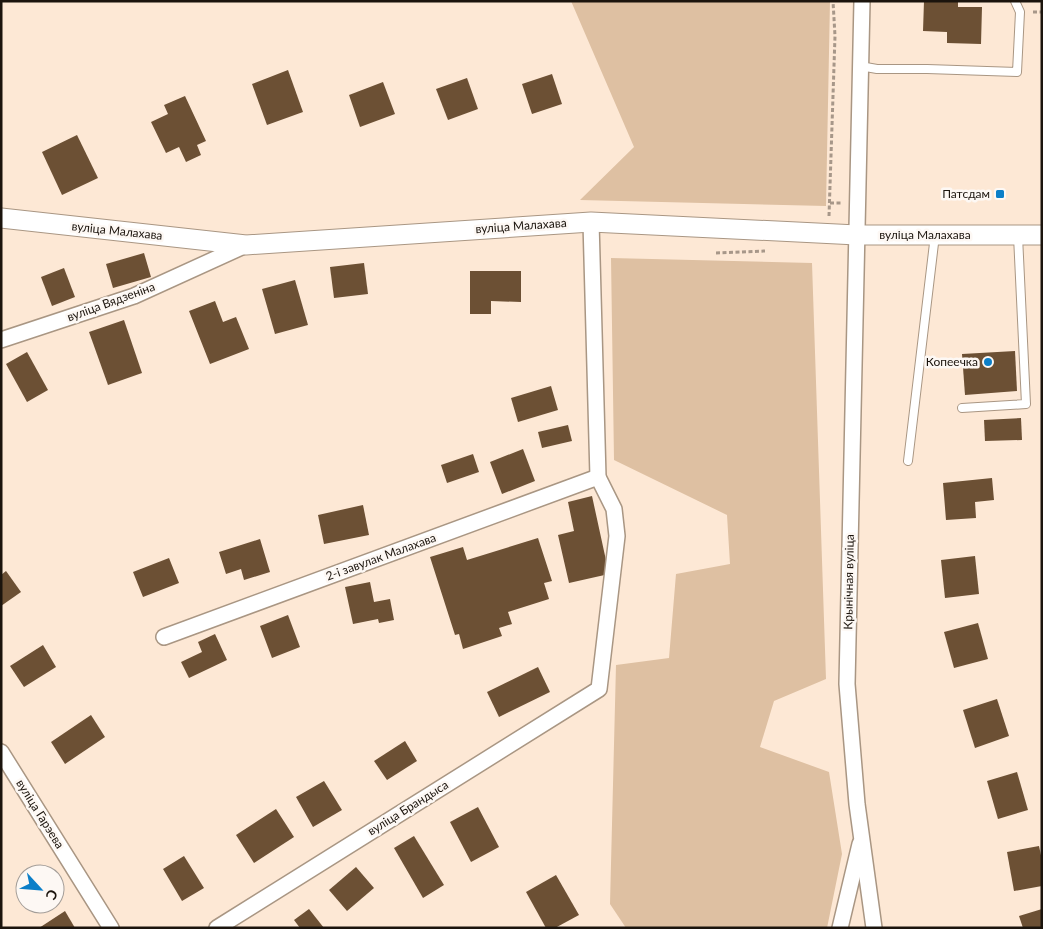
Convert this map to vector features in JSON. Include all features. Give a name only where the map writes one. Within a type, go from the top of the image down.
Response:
[{"type":"street","name":"Крынічная вуліца","points":[[862,1],[847,684],[857,804],[874,928]]},
{"type":"street","name":"вуліца Малахава","points":[[1,218],[246,245],[591,222],[857,235],[1042,235]]},
{"type":"street","points":[[591,222],[598,478]]},
{"type":"street","name":"вуліца Вядзеніна","points":[[1,340],[134,296],[246,245]]},
{"type":"street","name":"2-і завулак Малахава","points":[[164,637],[598,478]]},
{"type":"street","name":"вуліца Брандыса","points":[[217,928],[599,689],[617,536],[614,509],[598,478]]},
{"type":"street","name":"вуліца Гарэева","points":[[1,752],[111,928]]},
{"type":"street","points":[[840,928],[861,836]]},
{"type":"lane","points":[[860,66],[877,69],[1017,72],[1020,12],[1015,1]]},
{"type":"lane","points":[[962,408],[1026,404],[1018,234]]},
{"type":"lane","points":[[908,461],[936,235]]},
{"type":"path","points":[[827,233],[834,36],[833,1]]},
{"type":"path","points":[[716,253],[771,251]]},
{"type":"shaded area","points":[[571,1],[830,1],[826,206],[580,200],[634,147]]},
{"type":"shaded area","points":[[611,258],[812,263],[826,679],[774,701],[760,747],[829,772],[842,854],[827,928],[626,928],[610,904],[616,665],[669,658],[676,574],[730,564],[727,515],[614,460]]},
{"type":"building","points":[[924,1],[958,1],[958,7],[982,7],[981,44],[947,43],[947,32],[923,31]]},
{"type":"building","points":[[288,70],[303,112],[267,125],[252,84]]},
{"type":"building","points":[[552,74],[562,104],[532,114],[522,84]]},
{"type":"building","points":[[467,78],[478,109],[448,120],[436,89]]},
{"type":"building","points":[[383,82],[395,114],[360,127],[349,95]]},
{"type":"building","points":[[185,96],[206,141],[197,145],[201,155],[186,162],[179,147],[166,153],[151,122],[168,114],[164,105]]},
{"type":"building","points":[[77,135],[98,178],[62,195],[42,152]]},
{"type":"building","points":[[144,253],[151,277],[113,288],[106,264]]},
{"type":"building","points":[[364,263],[368,294],[334,298],[330,267]]},
{"type":"building","points":[[64,268],[75,297],[52,306],[41,277]]},
{"type":"building","points":[[470,271],[521,271],[521,302],[491,301],[491,314],[470,314]]},
{"type":"building","points":[[295,280],[308,325],[275,334],[262,289]]},
{"type":"building","points":[[215,301],[223,322],[236,317],[249,349],[210,364],[189,311]]},
{"type":"building","points":[[124,320],[142,373],[108,385],[89,332]]},
{"type":"building","points":[[1015,351],[1017,391],[965,395],[962,354]]},
{"type":"building","points":[[27,352],[48,390],[27,402],[6,364]]},
{"type":"building","points":[[551,386],[558,410],[518,422],[511,398]]},
{"type":"building","points":[[1021,418],[1022,440],[985,441],[984,420]]},
{"type":"building","points":[[568,425],[572,441],[542,448],[538,432]]},
{"type":"building","points":[[523,449],[535,481],[502,494],[490,462]]},
{"type":"building","points":[[473,454],[479,472],[447,483],[441,465]]},
{"type":"building","points":[[992,478],[994,500],[975,502],[976,518],[946,520],[943,483]]},
{"type":"building","points":[[592,496],[609,574],[569,583],[558,535],[574,531],[568,502]]},
{"type":"building","points":[[363,505],[369,535],[324,544],[318,515]]},
{"type":"building","points":[[538,538],[552,581],[544,583],[549,599],[508,612],[512,624],[499,628],[502,636],[463,649],[459,634],[455,635],[430,557],[463,547],[467,560]]},
{"type":"building","points":[[260,539],[270,572],[244,580],[241,569],[226,574],[219,552]]},
{"type":"building","points":[[975,556],[979,594],[945,598],[941,560]]},
{"type":"building","points":[[169,558],[179,583],[143,597],[133,572]]},
{"type":"building","points":[[6,571],[21,592],[1,606],[1,575]]},
{"type":"building","points":[[370,582],[374,602],[390,599],[394,620],[379,623],[378,619],[353,624],[345,587]]},
{"type":"building","points":[[288,615],[300,647],[272,658],[260,626]]},
{"type":"building","points":[[978,623],[988,659],[954,668],[944,632]]},
{"type":"building","points":[[215,634],[227,660],[189,678],[181,662],[202,652],[198,642]]},
{"type":"building","points":[[43,645],[56,667],[24,687],[10,666]]},
{"type":"building","points":[[538,667],[550,692],[499,717],[487,692]]},
{"type":"building","points":[[997,699],[1009,736],[975,748],[963,710]]},
{"type":"building","points":[[91,715],[105,737],[65,764],[51,742]]},
{"type":"building","points":[[405,741],[417,761],[387,780],[374,761]]},
{"type":"building","points":[[1017,772],[1028,810],[998,819],[987,781]]},
{"type":"building","points":[[324,781],[342,810],[313,827],[296,797]]},
{"type":"building","points":[[478,807],[499,847],[471,862],[450,822]]},
{"type":"building","points":[[276,809],[294,837],[254,863],[236,835]]},
{"type":"building","points":[[414,836],[444,885],[423,898],[394,848]]},
{"type":"building","points":[[1039,846],[1042,860],[1042,886],[1014,891],[1007,852]]},
{"type":"building","points":[[184,856],[204,888],[182,901],[163,869]]},
{"type":"building","points":[[356,867],[374,888],[347,911],[329,890]]},
{"type":"building","points":[[556,875],[579,915],[555,928],[546,928],[526,892]]},
{"type":"building","points":[[309,909],[324,928],[300,928],[294,920]]},
{"type":"building","points":[[1042,909],[1042,928],[1023,928],[1019,916]]},
{"type":"building","points":[[65,911],[75,928],[39,928],[60,914],[65,914]]},
{"type":"place","name":"Патсдам","points":[[1000,194]]},
{"type":"place","name":"Копеечка","points":[[988,362]]}]
